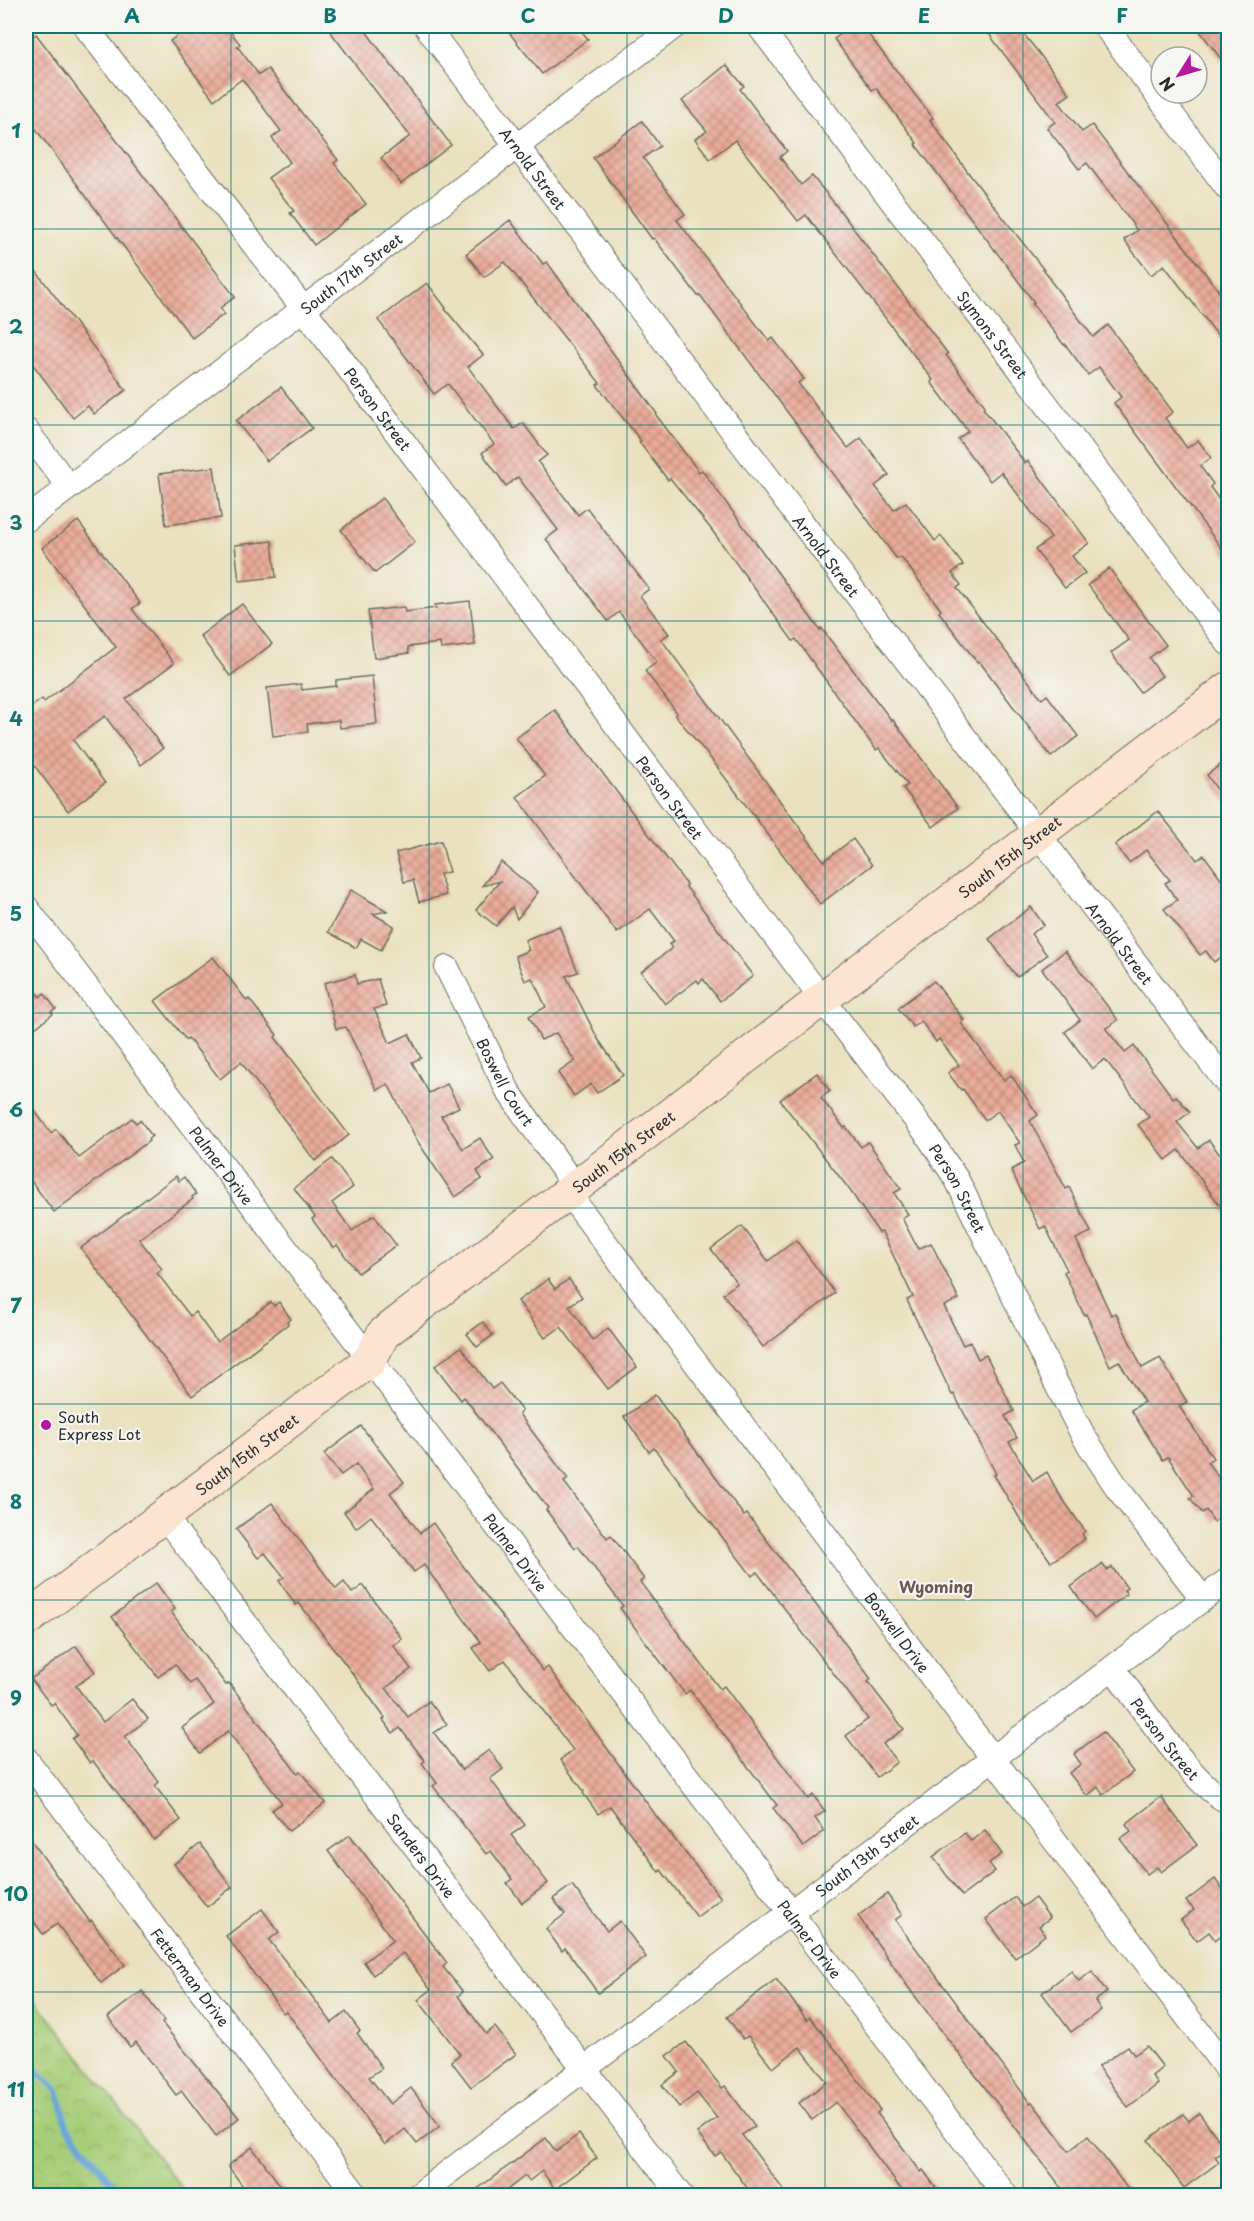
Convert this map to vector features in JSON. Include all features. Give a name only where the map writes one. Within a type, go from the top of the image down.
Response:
[{"type":"main road","name":"South 15th Street","points":[[26,1620],[370,1360],[383,1334],[1228,689]]},
{"type":"street","name":"Person Street","points":[[85,26],[303,308],[822,999],[926,1133],[957,1180],[1084,1437],[1118,1489],[1203,1599]]},
{"type":"street","name":"Arnold Street","points":[[426,26],[1228,1085]]},
{"type":"street","name":"South 17th Street","points":[[26,520],[675,26]]},
{"type":"street","name":"Symons Street","points":[[759,26],[1228,643]]},
{"type":"street","points":[[1105,26],[1228,189]]},
{"type":"street","points":[[26,430],[69,487]]},
{"type":"street","name":"Palmer Drive","points":[[26,907],[1006,2196]]},
{"type":"street","name":"Boswell Court","points":[[447,968],[508,1091],[572,1190]]},
{"type":"street","name":"Boswell Drive","points":[[572,1190],[1228,2071]]},
{"type":"street","name":"Sanders Drive","points":[[164,1516],[681,2196]]},
{"type":"street","name":"South 13th Street","points":[[417,2196],[1228,1580]]},
{"type":"street","name":"Person Street","points":[[1113,1668],[1193,1774],[1220,1798],[1228,1801]]},
{"type":"street","name":"Fetterman Drive","points":[[26,1759],[357,2196]]},
{"type":"green space","points":[[26,1987],[187,2195],[41,2195],[26,2178]]},
{"type":"building","points":[[191,26],[226,26],[240,44],[237,46],[259,75],[268,69],[338,160],[334,163],[366,204],[314,245],[290,213],[294,211],[268,178],[290,162],[272,138],[281,131],[242,79],[214,100],[170,41]]},
{"type":"building","points":[[326,26],[362,26],[451,145],[401,184],[381,158],[410,136]]},
{"type":"building","points":[[504,26],[577,26],[588,39],[542,74]]},
{"type":"building","points":[[852,26],[862,26],[933,118],[930,120],[970,175],[1093,337],[1108,325],[1173,412],[1165,418],[1187,448],[1198,440],[1211,458],[1200,466],[1213,484],[1210,487],[1228,512],[1228,557],[1114,403],[1121,397],[1099,367],[1088,375],[1032,303],[1034,302],[915,144],[917,143],[876,88],[872,90],[834,39]]},
{"type":"building","points":[[983,26],[1017,26],[1070,94],[1059,102],[1082,132],[1092,125],[1228,303],[1228,349],[1164,265],[1151,275],[1124,240],[1137,230],[1087,163],[1079,169],[1047,128],[1055,122]]},
{"type":"building","points":[[1196,26],[1228,26],[1228,68]]},
{"type":"building","points":[[36,34],[235,297],[220,308],[224,314],[192,338],[26,116],[26,42]]},
{"type":"building","points":[[726,65],[744,86],[740,89],[787,151],[780,157],[801,185],[812,176],[835,204],[948,354],[946,355],[985,406],[983,408],[1025,463],[1028,461],[1089,543],[1072,556],[1085,573],[1065,588],[1035,550],[1051,538],[1001,472],[990,481],[958,439],[968,431],[931,382],[933,380],[806,215],[798,221],[735,140],[710,159],[695,139],[707,131],[682,101]]},
{"type":"building","points":[[642,121],[660,146],[643,158],[685,214],[677,220],[769,341],[773,338],[804,379],[798,383],[848,448],[861,438],[889,475],[875,486],[894,510],[906,502],[935,541],[941,536],[963,565],[952,573],[961,585],[957,588],[1042,699],[1047,695],[1078,736],[1051,757],[939,612],[941,610],[901,557],[897,559],[700,295],[698,296],[654,238],[652,239],[593,158]]},
{"type":"building","points":[[510,220],[543,264],[547,262],[656,415],[699,472],[702,470],[820,630],[821,628],[893,720],[958,808],[933,827],[903,788],[908,785],[879,748],[876,750],[796,639],[793,641],[711,529],[670,478],[668,480],[597,385],[600,383],[505,262],[484,277],[466,254]]},
{"type":"building","points":[[26,258],[126,390],[94,414],[88,406],[73,418],[26,355],[26,336],[32,332],[26,323]]},
{"type":"building","points":[[427,283],[483,355],[468,367],[514,429],[523,423],[547,455],[538,462],[578,515],[587,508],[649,589],[640,596],[669,634],[661,639],[824,861],[853,839],[872,865],[820,904],[712,760],[675,715],[677,713],[645,671],[657,662],[619,612],[608,621],[546,539],[558,530],[518,477],[506,486],[482,453],[494,444],[448,384],[434,394],[378,320]]},
{"type":"building","points":[[281,387],[312,428],[267,461],[236,421]]},
{"type":"building","points":[[214,467],[221,518],[166,525],[159,474]]},
{"type":"building","points":[[382,498],[415,542],[375,573],[341,530]]},
{"type":"building","points":[[78,521],[140,603],[132,609],[174,663],[126,699],[163,748],[141,765],[105,716],[73,740],[105,783],[68,811],[26,754],[26,711],[42,699],[44,702],[116,647],[42,548]]},
{"type":"building","points":[[272,541],[276,577],[239,581],[235,545]]},
{"type":"building","points":[[1109,568],[1166,645],[1149,658],[1162,676],[1140,692],[1111,653],[1129,640],[1088,585]]},
{"type":"building","points":[[470,601],[475,645],[441,649],[440,643],[408,647],[409,653],[374,658],[368,611],[404,607],[405,612],[436,608],[435,605]]},
{"type":"building","points":[[242,604],[272,644],[230,676],[200,636]]},
{"type":"building","points":[[372,676],[377,724],[340,728],[339,720],[307,724],[308,732],[273,736],[267,688],[301,684],[302,690],[336,686],[336,680]]},
{"type":"building","points":[[555,710],[753,976],[720,1001],[703,979],[699,983],[697,980],[665,1004],[641,972],[672,948],[669,944],[674,941],[650,909],[617,933],[517,797],[545,776],[516,738]]},
{"type":"building","points":[[1228,759],[1228,805],[1207,775]]},
{"type":"building","points":[[1158,811],[1197,860],[1204,855],[1228,888],[1228,952],[1214,962],[1206,951],[1200,955],[1164,909],[1177,900],[1165,883],[1170,880],[1146,850],[1129,863],[1115,845]]},
{"type":"building","points":[[441,841],[449,872],[440,874],[446,895],[419,902],[413,880],[404,882],[396,853]]},
{"type":"building","points":[[501,862],[538,892],[517,919],[512,907],[496,926],[476,910],[500,881],[482,886]]},
{"type":"building","points":[[351,890],[387,911],[373,914],[394,926],[381,950],[361,939],[356,948],[328,932]]},
{"type":"building","points":[[1031,907],[1044,925],[1031,934],[1047,955],[1017,977],[989,939]]},
{"type":"building","points":[[559,926],[578,972],[566,976],[598,1039],[623,1075],[597,1093],[591,1084],[574,1096],[558,1073],[575,1061],[556,1033],[541,1040],[529,1016],[546,1007],[532,978],[525,981],[515,956],[529,950],[525,940]]},
{"type":"building","points":[[1065,951],[1118,1020],[1106,1029],[1125,1053],[1134,1046],[1173,1098],[1176,1096],[1190,1112],[1177,1122],[1198,1148],[1209,1140],[1228,1166],[1228,1216],[1179,1150],[1166,1160],[1138,1125],[1149,1117],[1105,1059],[1092,1069],[1065,1032],[1080,1020],[1042,969]]},
{"type":"building","points":[[213,957],[277,1035],[275,1037],[349,1135],[315,1161],[241,1062],[220,1079],[155,1001]]},
{"type":"building","points":[[355,975],[357,984],[378,979],[386,1006],[374,1009],[390,1043],[409,1034],[421,1058],[412,1062],[429,1093],[447,1084],[459,1107],[441,1116],[463,1149],[480,1138],[494,1160],[477,1171],[482,1179],[455,1197],[418,1142],[388,1084],[377,1090],[346,1027],[336,1029],[324,983]]},
{"type":"building","points":[[934,981],[964,1020],[961,1023],[1004,1080],[1011,1075],[1038,1115],[1030,1121],[1066,1189],[1069,1187],[1091,1232],[1076,1239],[1111,1315],[1116,1313],[1142,1368],[1160,1358],[1187,1402],[1179,1406],[1213,1458],[1207,1462],[1228,1490],[1228,1511],[1214,1522],[1206,1510],[1202,1513],[1190,1498],[1194,1496],[1168,1457],[1163,1460],[1131,1410],[1144,1402],[1119,1361],[1110,1366],[1064,1272],[1067,1270],[1045,1226],[1040,1229],[1011,1170],[1024,1163],[1015,1145],[1020,1143],[998,1111],[985,1120],[963,1089],[961,1090],[948,1073],[959,1065],[939,1039],[936,1042],[921,1021],[913,1027],[898,1008]]},
{"type":"building","points":[[36,992],[40,997],[44,993],[56,1009],[51,1012],[53,1014],[26,1035],[26,1000]]},
{"type":"building","points":[[817,1073],[830,1091],[821,1098],[861,1147],[868,1142],[901,1189],[894,1193],[908,1214],[902,1218],[918,1249],[931,1243],[959,1299],[944,1306],[963,1345],[970,1342],[978,1359],[986,1355],[1014,1411],[1005,1416],[1017,1438],[1009,1442],[1033,1481],[1047,1472],[1057,1491],[1085,1531],[1082,1534],[1085,1539],[1051,1562],[1019,1517],[994,1475],[996,1474],[954,1394],[952,1395],[907,1300],[913,1297],[882,1232],[879,1233],[849,1189],[780,1100]]},
{"type":"building","points":[[26,1099],[51,1133],[56,1129],[79,1158],[132,1118],[136,1123],[140,1120],[152,1136],[148,1139],[149,1141],[54,1212],[26,1174]]},
{"type":"building","points":[[332,1159],[353,1187],[332,1203],[352,1231],[374,1215],[396,1245],[358,1273],[337,1245],[333,1248],[312,1219],[315,1217],[294,1188]]},
{"type":"building","points":[[176,1176],[179,1181],[184,1177],[196,1194],[192,1197],[193,1199],[139,1239],[162,1269],[157,1273],[190,1316],[195,1312],[217,1342],[271,1302],[274,1306],[279,1302],[291,1319],[287,1322],[288,1324],[192,1396],[81,1248]]},
{"type":"building","points":[[742,1226],[768,1261],[796,1240],[835,1293],[763,1347],[723,1294],[737,1283],[711,1249]]},
{"type":"building","points":[[548,1279],[555,1289],[569,1279],[582,1297],[569,1306],[593,1340],[608,1328],[637,1367],[608,1389],[561,1327],[545,1338],[518,1301]]},
{"type":"building","points":[[483,1322],[493,1335],[477,1347],[467,1334]]},
{"type":"building","points":[[461,1347],[492,1389],[500,1383],[522,1411],[519,1414],[568,1479],[564,1482],[607,1538],[611,1535],[644,1579],[640,1582],[720,1689],[724,1686],[808,1799],[813,1795],[825,1811],[815,1818],[824,1831],[803,1847],[773,1808],[777,1805],[690,1690],[685,1694],[620,1608],[623,1606],[578,1546],[575,1548],[546,1510],[548,1508],[464,1397],[461,1400],[435,1366]]},
{"type":"building","points":[[655,1395],[744,1516],[747,1514],[832,1626],[871,1679],[868,1682],[904,1729],[883,1744],[897,1762],[877,1777],[846,1736],[868,1719],[757,1572],[752,1576],[654,1448],[649,1452],[624,1417]]},
{"type":"building","points":[[361,1426],[404,1482],[390,1493],[420,1533],[433,1523],[543,1671],[548,1667],[657,1817],[721,1898],[697,1917],[661,1870],[659,1872],[610,1806],[598,1814],[560,1760],[573,1750],[505,1660],[490,1671],[473,1648],[481,1642],[424,1565],[414,1572],[371,1516],[356,1528],[344,1512],[374,1489],[356,1464],[341,1475],[324,1454]]},
{"type":"building","points":[[272,1503],[336,1589],[344,1582],[352,1593],[363,1585],[402,1639],[393,1645],[411,1669],[386,1688],[408,1717],[429,1701],[447,1724],[434,1733],[462,1770],[489,1750],[503,1769],[490,1779],[525,1825],[511,1835],[548,1883],[522,1903],[507,1883],[512,1879],[491,1851],[486,1854],[433,1786],[437,1783],[422,1763],[425,1761],[400,1728],[393,1733],[353,1674],[299,1603],[296,1605],[279,1581],[284,1577],[265,1553],[258,1558],[236,1529]]},
{"type":"building","points":[[1102,1564],[1107,1570],[1112,1567],[1127,1588],[1124,1590],[1127,1594],[1094,1619],[1071,1587]]},
{"type":"building","points":[[156,1583],[175,1609],[171,1612],[226,1685],[229,1683],[297,1773],[300,1771],[325,1803],[289,1831],[272,1810],[282,1803],[228,1731],[200,1753],[182,1728],[214,1704],[195,1680],[190,1684],[175,1664],[158,1677],[112,1617]]},
{"type":"building","points":[[76,1646],[95,1672],[76,1686],[103,1722],[132,1699],[148,1719],[125,1737],[159,1782],[155,1786],[181,1820],[154,1840],[93,1761],[90,1763],[72,1739],[77,1735],[54,1703],[51,1705],[31,1679]]},
{"type":"building","points":[[1103,1732],[1133,1772],[1103,1795],[1098,1787],[1087,1796],[1069,1773],[1081,1764],[1074,1754]]},
{"type":"building","points":[[1161,1797],[1197,1845],[1161,1872],[1157,1867],[1147,1874],[1120,1839],[1131,1831],[1126,1824]]},
{"type":"building","points":[[985,1830],[1002,1854],[989,1863],[995,1871],[962,1896],[933,1857],[965,1833],[971,1841]]},
{"type":"building","points":[[26,1833],[90,1922],[91,1920],[125,1965],[101,1983],[57,1924],[43,1934],[26,1911]]},
{"type":"building","points":[[350,1835],[447,1963],[443,1967],[463,1992],[458,1996],[486,2034],[495,2027],[516,2054],[471,2087],[451,2061],[460,2054],[418,2000],[431,1990],[403,1953],[373,1975],[364,1962],[393,1940],[328,1851]]},
{"type":"building","points":[[200,1844],[232,1887],[207,1907],[174,1864]]},
{"type":"building","points":[[1215,1879],[1228,1897],[1228,1930],[1215,1940],[1209,1932],[1197,1941],[1181,1920],[1194,1910],[1186,1901]]},
{"type":"building","points":[[572,1885],[607,1931],[620,1921],[646,1957],[598,1993],[565,1948],[562,1951],[546,1929],[565,1914],[553,1899]]},
{"type":"building","points":[[887,1894],[902,1915],[895,1920],[1030,2103],[1032,2102],[1069,2151],[1088,2136],[1133,2196],[1087,2196],[1082,2189],[1073,2196],[1068,2196],[911,1991],[858,1916]]},
{"type":"building","points":[[1015,1897],[1022,1907],[1035,1898],[1050,1918],[1039,1926],[1045,1935],[1015,1958],[986,1919]]},
{"type":"building","points":[[262,1909],[279,1932],[269,1940],[332,2023],[346,2012],[360,2031],[357,2033],[382,2068],[369,2077],[390,2104],[411,2088],[440,2126],[417,2144],[405,2129],[385,2145],[286,2011],[283,2013],[226,1936]]},
{"type":"building","points":[[1071,1971],[1079,1981],[1092,1971],[1107,1992],[1095,2001],[1101,2010],[1071,2032],[1042,1993]]},
{"type":"building","points":[[776,1979],[807,2020],[810,2017],[842,2058],[880,2110],[877,2113],[942,2196],[906,2196],[836,2102],[812,2120],[799,2103],[827,2082],[800,2047],[773,2068],[748,2036],[743,2039],[727,2017]]},
{"type":"building","points":[[142,1991],[164,2021],[162,2023],[239,2118],[216,2136],[182,2091],[176,2095],[136,2042],[130,2047],[108,2017]]},
{"type":"building","points":[[686,2042],[722,2088],[725,2086],[755,2126],[742,2135],[788,2196],[753,2196],[721,2152],[715,2156],[697,2133],[717,2118],[697,2093],[679,2107],[662,2085],[679,2072],[667,2056]]},
{"type":"building","points":[[1128,2046],[1134,2055],[1147,2046],[1163,2067],[1152,2076],[1158,2084],[1128,2107],[1098,2067]]},
{"type":"building","points":[[1199,2113],[1225,2148],[1215,2156],[1219,2162],[1184,2188],[1148,2140],[1183,2114],[1189,2121]]},
{"type":"building","points":[[579,2134],[597,2158],[555,2189],[542,2171],[529,2181],[525,2176],[499,2196],[468,2196],[546,2138],[556,2152]]},
{"type":"building","points":[[252,2147],[288,2196],[250,2196],[228,2166]]},
{"type":"waterway","points":[[26,2062],[58,2090],[67,2127],[123,2196]]},
{"type":"place","name":"South Express Lot","points":[[46,1425]]},
{"type":"district","name":"Wyoming","points":[[936,1586]]}]
